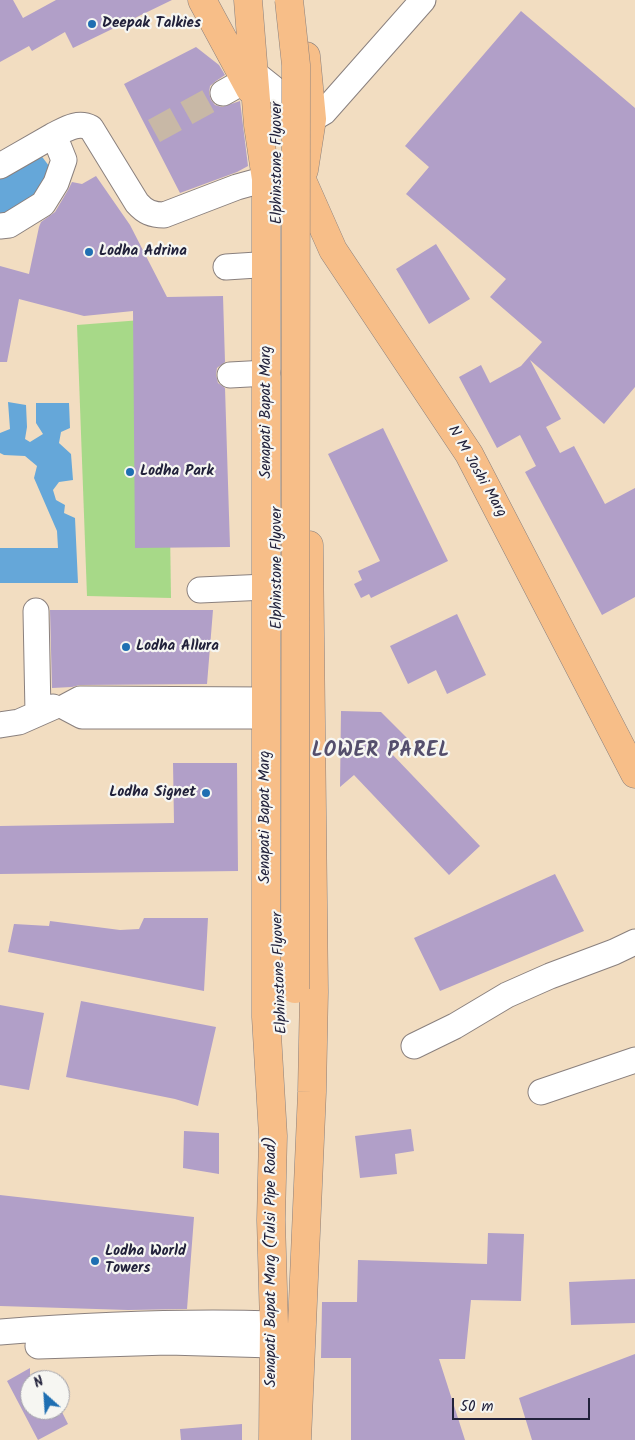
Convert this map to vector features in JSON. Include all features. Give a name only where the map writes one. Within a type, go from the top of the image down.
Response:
[{"type":"main road","points":[[202,0],[245,87]]},
{"type":"main road","name":"Senapati Bapat Marg","points":[[248,0],[245,87],[258,125],[266,178],[266,1017],[271,1095]]},
{"type":"main road","name":"Elphinstone Flyover","points":[[272,0],[278,64],[279,980],[299,1077]]},
{"type":"main road","name":"Elphinstone Flyover","points":[[273,1136],[299,1077],[295,989],[296,65],[289,0]]},
{"type":"main road","points":[[299,1077],[314,982],[306,258],[302,180],[312,119],[301,0]]},
{"type":"main road","name":"N M Joshi Marg","points":[[245,87],[302,180],[333,250],[469,454],[635,774]]},
{"type":"main road","points":[[306,258],[312,249],[317,246],[333,250]]},
{"type":"main road","points":[[266,262],[306,258]]},
{"type":"main road","name":"Senapati Bapat Marg (Tulsi Pipe Road)","points":[[299,1077],[300,1435]]},
{"type":"main road","name":"Senapati Bapat Marg (Tulsi Pipe Road)","points":[[271,1095],[273,1136],[271,1436]]},
{"type":"street","points":[[245,87],[312,119],[324,112],[423,0]]},
{"type":"street","points":[[0,166],[56,139],[68,128],[86,125],[92,128],[137,203],[145,212],[155,215],[164,215],[266,178],[302,180]]},
{"type":"street","points":[[0,226],[9,225],[43,204],[56,183],[64,160],[56,139]]},
{"type":"street","points":[[226,267],[257,265],[266,262]]},
{"type":"street","points":[[230,381],[267,379]]},
{"type":"street","points":[[200,590],[266,587]]},
{"type":"street","points":[[36,611],[38,713]]},
{"type":"street","points":[[0,725],[19,722],[50,706],[65,708],[82,716],[266,708]]},
{"type":"street","points":[[414,1046],[455,1026],[507,995],[635,942]]},
{"type":"street","points":[[541,1092],[635,1060]]},
{"type":"street","points":[[5,1340],[132,1323],[218,1332],[273,1334]]},
{"type":"green space","points":[[167,318],[171,598],[87,596],[77,325]]},
{"type":"water","points":[[40,154],[52,170],[31,203],[0,216],[0,179]]},
{"type":"water","points":[[8,402],[26,405],[27,427],[25,439],[30,442],[43,434],[36,423],[36,403],[69,403],[70,428],[61,432],[59,443],[71,454],[73,480],[59,482],[53,490],[56,500],[65,505],[64,513],[75,518],[78,583],[0,583],[0,548],[58,548],[57,531],[34,478],[37,466],[25,456],[4,455],[0,453],[0,433],[10,429]]},
{"type":"building","points":[[0,0],[13,0],[23,18],[56,0],[172,0],[73,48],[65,32],[32,51],[29,46],[0,62]]},
{"type":"building","points":[[521,11],[635,108],[635,387],[604,424],[530,360],[561,419],[546,427],[560,453],[574,446],[605,504],[635,488],[635,597],[602,615],[525,472],[536,466],[520,435],[497,448],[459,377],[481,365],[490,383],[521,366],[542,342],[490,297],[506,279],[406,194],[429,167],[405,146]]},
{"type":"building","points":[[196,47],[219,65],[225,75],[210,86],[209,93],[215,105],[222,107],[240,101],[248,166],[237,172],[180,193],[124,84]]},
{"type":"building","points":[[96,176],[130,225],[167,297],[223,296],[225,362],[217,368],[216,375],[218,383],[225,388],[230,547],[135,548],[133,311],[84,316],[19,299],[7,362],[0,362],[0,266],[29,274],[41,222],[55,212],[72,182],[82,184]]},
{"type":"building","points":[[436,244],[470,299],[429,324],[396,269]]},
{"type":"building","points":[[383,428],[448,561],[371,598],[369,594],[361,598],[354,584],[362,580],[358,571],[380,561],[328,454]]},
{"type":"building","name":"Lodha Allura","points":[[50,610],[213,610],[207,684],[80,685],[52,688]]},
{"type":"building","points":[[457,614],[486,675],[447,694],[436,670],[408,684],[390,646]]},
{"type":"building","points":[[341,711],[381,712],[410,741],[390,752],[480,846],[449,875],[354,775],[340,787]]},
{"type":"building","name":"Lodha Signet","points":[[173,763],[237,763],[238,871],[0,874],[0,826],[174,823]]},
{"type":"building","points":[[555,874],[584,931],[440,991],[414,938]]},
{"type":"building","points":[[144,918],[208,918],[204,991],[8,952],[14,924],[49,926],[50,921],[120,930],[139,929]]},
{"type":"building","points":[[81,1001],[216,1027],[198,1106],[175,1099],[66,1077]]},
{"type":"building","points":[[0,1005],[44,1013],[29,1090],[0,1085]]},
{"type":"building","points":[[411,1129],[414,1151],[395,1154],[397,1174],[360,1178],[355,1136]]},
{"type":"building","points":[[184,1131],[219,1133],[219,1174],[183,1168]]},
{"type":"building","name":"Lodha World Towers","points":[[0,1195],[194,1217],[187,1309],[128,1310],[0,1306]]},
{"type":"building","points":[[488,1233],[524,1234],[521,1301],[471,1300],[465,1359],[439,1359],[465,1440],[351,1440],[351,1358],[321,1358],[322,1302],[357,1302],[358,1260],[487,1264]]},
{"type":"building","points":[[635,1279],[635,1323],[571,1325],[569,1282]]},
{"type":"building","points":[[635,1354],[635,1440],[532,1440],[519,1398]]},
{"type":"building","points":[[20,1374],[20,1406],[7,1381]]},
{"type":"building","points":[[27,1420],[66,1420],[68,1424],[38,1440]]},
{"type":"building","points":[[242,1424],[242,1440],[181,1440],[180,1429]]},
{"type":"tunnel","points":[[154,131],[223,93]]},
{"type":"place","name":"Deepak Talkies","points":[[92,24]]},
{"type":"place","name":"Lodha Adrina","points":[[89,252]]},
{"type":"place","name":"Lodha Park","points":[[130,472]]},
{"type":"place","name":"Lodha Allura","points":[[126,647]]},
{"type":"place","name":"Lodha Signet","points":[[206,793]]},
{"type":"place","name":"Lodha World Towers","points":[[95,1261]]},
{"type":"district","name":"LOWER PAREL","points":[[381,753]]}]
